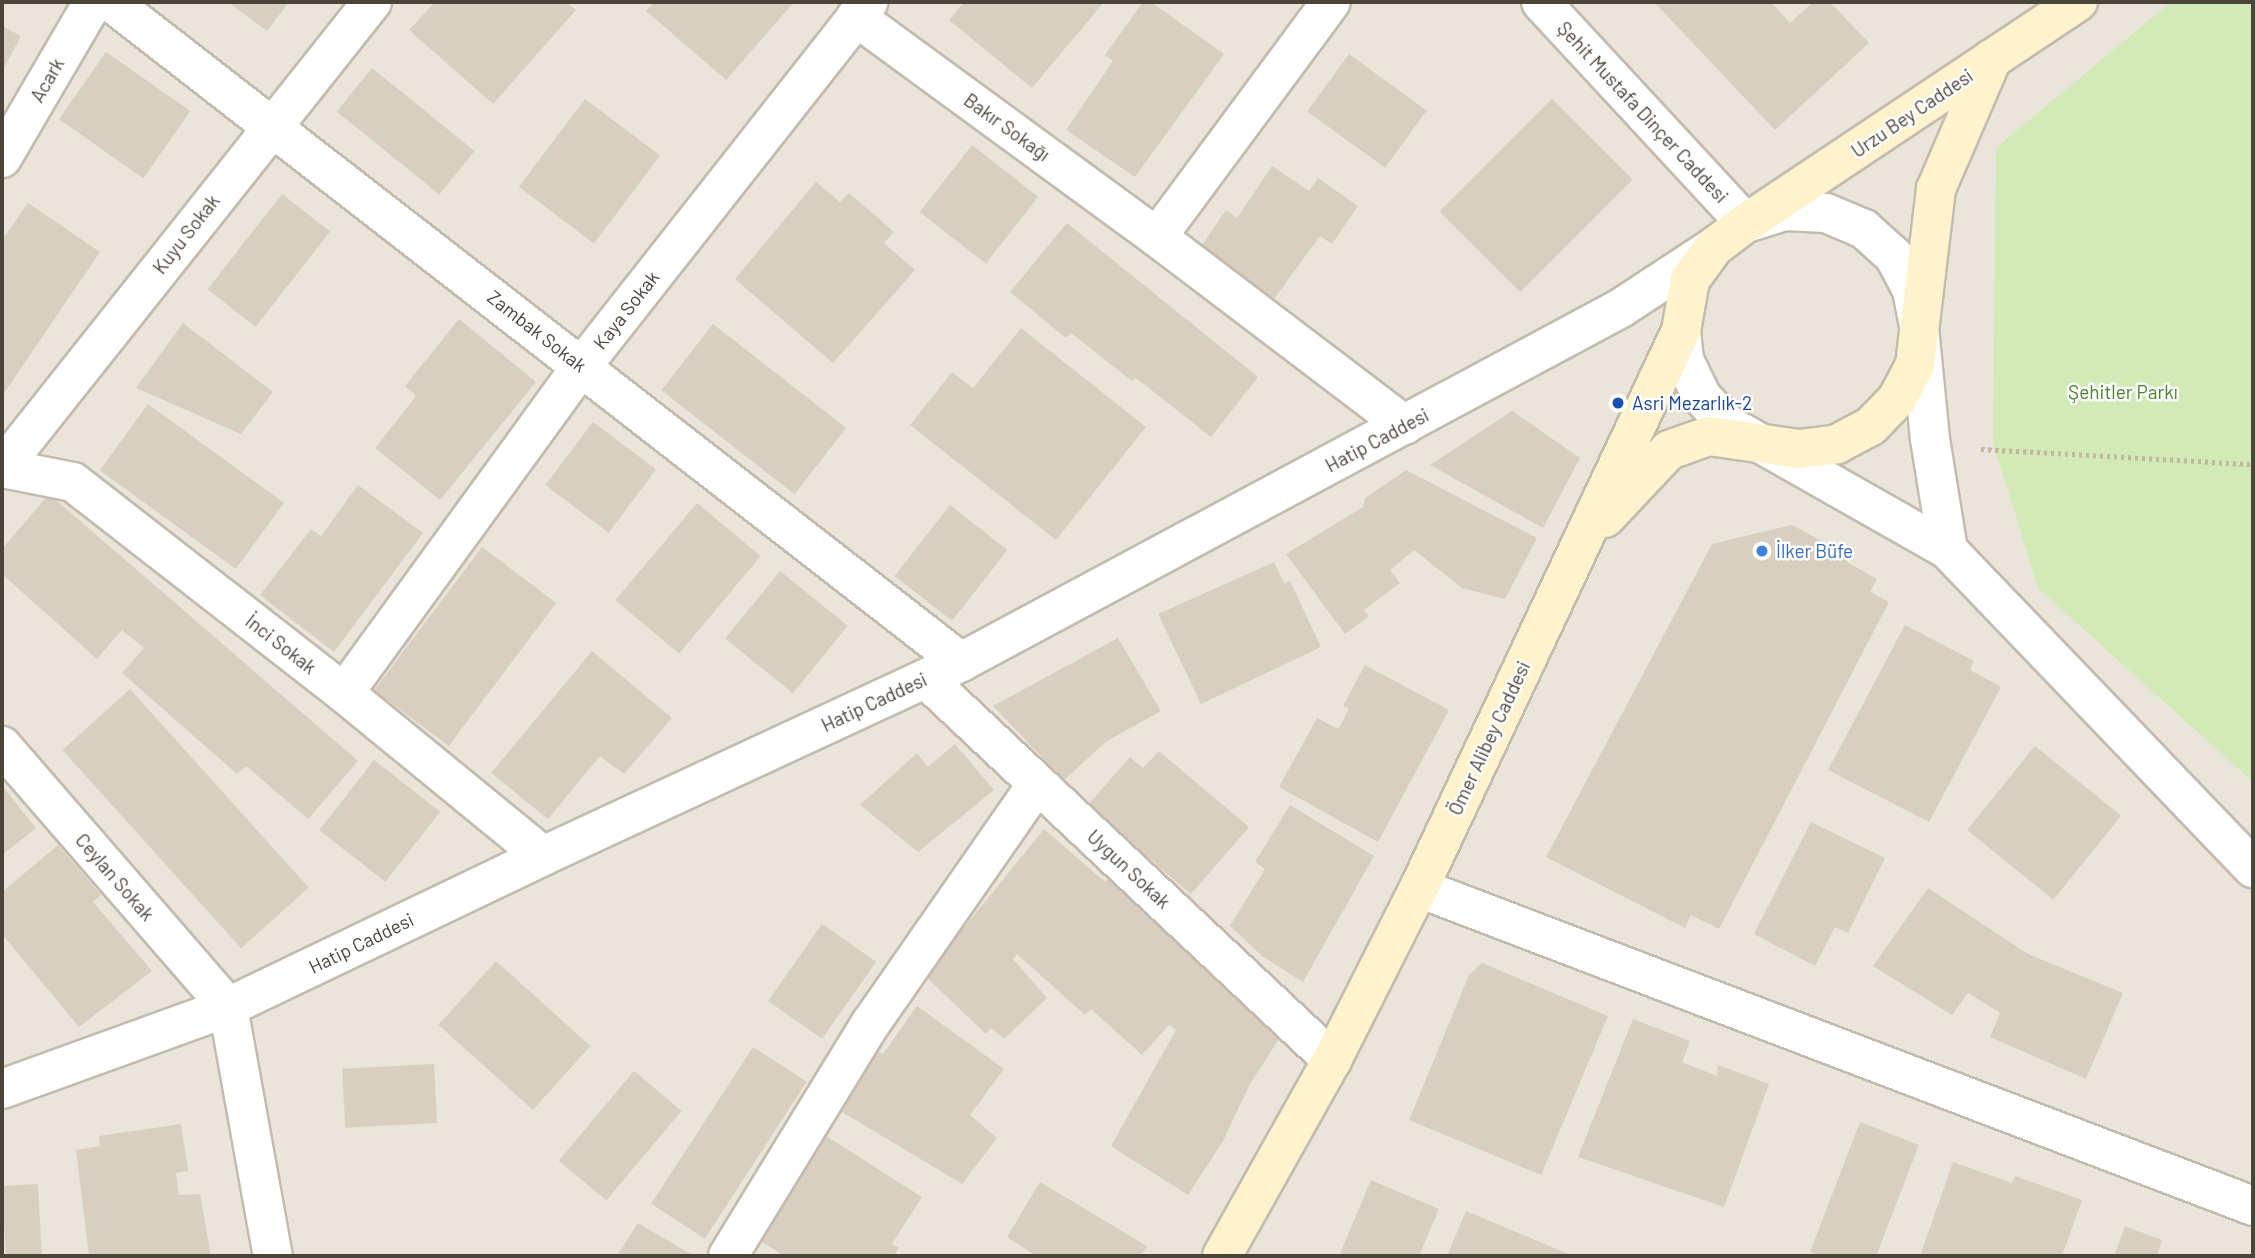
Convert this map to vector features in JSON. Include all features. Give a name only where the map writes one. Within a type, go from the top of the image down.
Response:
[{"type":"main road","name":"Urzu Bey Caddesi","points":[[1746,223],[2078,2]]},
{"type":"main road","points":[[1582,541],[1669,450],[1709,436],[1799,449],[1837,444],[1871,426],[1897,399],[1915,365],[1936,189],[1992,60]]},
{"type":"main road","name":"Ömer Alibey Caddesi","points":[[1222,1256],[1332,1060],[1419,888],[1681,331],[1690,280],[1714,247],[1746,223]]},
{"type":"street","name":"Acark","points":[[2,158],[93,2]]},
{"type":"street","name":"Zambak Sokak","points":[[111,2],[961,662]]},
{"type":"street","name":"Kuyu Sokak","points":[[2,468],[372,2]]},
{"type":"street","points":[[1157,237],[1331,2]]},
{"type":"street","name":"Şehit Mustafa Dinçer Caddesi","points":[[1541,2],[1746,223]]},
{"type":"street","name":"Bakır Sokağı","points":[[862,9],[1405,425]]},
{"type":"street","name":"Kaya Sokak","points":[[344,693],[582,366],[862,9]]},
{"type":"street","points":[[1746,223],[1785,211],[1826,213],[1864,229],[1894,256],[1912,289],[1919,327],[1930,439],[1948,550]]},
{"type":"street","name":"Hatip Caddesi","points":[[2,1089],[228,1007],[542,856],[961,662],[1621,308],[1714,247]]},
{"type":"street","points":[[1681,331],[1684,360],[1702,397],[1728,425],[1948,550],[2253,867]]},
{"type":"street","name":"İnci Sokak","points":[[2,468],[73,482],[344,693],[542,856]]},
{"type":"street","name":"Uygun Sokak","points":[[926,679],[1332,1060]]},
{"type":"street","name":"Ceylan Sokak","points":[[2,746],[228,1007]]},
{"type":"street","points":[[728,1256],[871,1023],[1037,784]]},
{"type":"street","points":[[1419,888],[2253,1206]]},
{"type":"street","points":[[228,1007],[273,1256]]},
{"type":"path","points":[[1973,449],[2253,464]]},
{"type":"shaded area","points":[[2,2],[2253,2],[2253,1256],[2,1256]]},
{"type":"green space","name":"Şehitler Parkı","points":[[2171,2],[2253,2],[2253,782],[2038,588],[1993,442],[1996,148]]},
{"type":"building","points":[[228,2],[289,2],[267,31]]},
{"type":"building","points":[[435,2],[566,2],[576,10],[493,104],[409,30]]},
{"type":"building","points":[[654,2],[794,2],[726,80],[646,11]]},
{"type":"building","points":[[964,2],[1104,2],[1032,88],[949,20]]},
{"type":"building","points":[[1143,2],[1151,2],[1224,54],[1135,177],[1066,130],[1113,61],[1105,55]]},
{"type":"building","points":[[1654,2],[1771,2],[1790,23],[1813,2],[1830,2],[1869,43],[1775,130]]},
{"type":"building","points":[[2,26],[21,36],[2,72]]},
{"type":"building","points":[[106,52],[190,111],[143,178],[59,119]]},
{"type":"building","points":[[1349,54],[1427,110],[1385,168],[1307,111]]},
{"type":"building","points":[[372,68],[475,151],[439,195],[337,112]]},
{"type":"building","points":[[585,99],[660,156],[594,243],[519,187]]},
{"type":"building","points":[[1552,99],[1633,180],[1520,292],[1440,211]]},
{"type":"building","points":[[972,145],[1038,197],[986,264],[920,212]]},
{"type":"building","points":[[1272,166],[1309,191],[1318,178],[1358,206],[1332,244],[1320,236],[1274,299],[1200,248],[1226,210],[1237,218]]},
{"type":"building","points":[[816,182],[840,202],[849,193],[894,232],[884,243],[915,270],[833,363],[735,279]]},
{"type":"building","points":[[282,194],[330,232],[256,327],[208,289]]},
{"type":"building","points":[[28,203],[100,252],[2,396],[2,240]]},
{"type":"building","points":[[1067,223],[1258,377],[1211,437],[1136,378],[1132,381],[1071,333],[1066,338],[1010,292]]},
{"type":"building","points":[[459,319],[536,382],[440,500],[375,448],[416,396],[405,386]]},
{"type":"building","points":[[183,323],[273,392],[241,434],[136,388]]},
{"type":"building","points":[[713,324],[846,428],[794,494],[661,390]]},
{"type":"building","points":[[1021,328],[1146,427],[1056,540],[910,425],[952,372],[973,388]]},
{"type":"building","points":[[148,404],[284,503],[236,569],[100,470]]},
{"type":"building","points":[[1512,411],[1580,458],[1543,528],[1430,465]]},
{"type":"building","points":[[593,422],[656,470],[609,533],[545,485]]},
{"type":"building","points":[[1406,470],[1537,538],[1505,599],[1462,588],[1414,550],[1390,570],[1400,583],[1364,610],[1369,616],[1345,634],[1286,554],[1363,507],[1365,498]]},
{"type":"building","points":[[358,485],[423,533],[334,652],[260,595],[311,529],[321,536]]},
{"type":"building","points":[[49,494],[358,761],[308,819],[246,766],[237,774],[122,673],[144,648],[122,630],[97,659],[2,574],[2,549]]},
{"type":"building","points":[[697,503],[761,556],[679,654],[615,600]]},
{"type":"building","points":[[950,505],[1008,550],[952,621],[895,576]]},
{"type":"building","points":[[1792,525],[1850,556],[1847,562],[1877,579],[1870,592],[1889,602],[1719,929],[1691,915],[1685,928],[1546,857],[1712,544]]},
{"type":"building","points":[[482,547],[556,603],[449,746],[374,690]]},
{"type":"building","points":[[1274,562],[1284,583],[1290,581],[1321,647],[1201,704],[1158,614]]},
{"type":"building","points":[[780,571],[848,626],[793,693],[725,639]]},
{"type":"building","points":[[1905,625],[1974,661],[1970,670],[2001,687],[1929,822],[1828,770]]},
{"type":"building","points":[[1118,638],[1161,711],[1107,741],[1064,780],[993,706]]},
{"type":"building","points":[[592,651],[672,718],[624,774],[600,756],[548,819],[491,773]]},
{"type":"building","points":[[1365,665],[1449,710],[1378,842],[1279,787],[1317,718],[1338,729],[1349,709],[1343,706]]},
{"type":"building","points":[[130,689],[309,887],[241,948],[62,750]]},
{"type":"building","points":[[955,744],[994,790],[918,852],[860,805],[917,753],[928,767]]},
{"type":"building","points":[[2035,746],[2121,816],[2053,900],[1967,830]]},
{"type":"building","points":[[1159,751],[1249,827],[1191,894],[1087,806],[1130,757],[1143,768]]},
{"type":"building","points":[[374,760],[440,812],[385,882],[319,830]]},
{"type":"building","points":[[2,786],[36,828],[2,855]]},
{"type":"building","points":[[1290,805],[1374,856],[1303,982],[1262,956],[1230,926],[1265,869],[1255,862]]},
{"type":"building","points":[[1811,822],[1885,858],[1848,933],[1835,927],[1815,966],[1754,934]]},
{"type":"building","points":[[1044,829],[1105,882],[1109,878],[1281,1036],[1250,1084],[1223,1141],[1188,1195],[1111,1146],[1176,1030],[1169,1025],[1142,1055],[1091,1009],[1085,1015],[1017,954],[1013,959],[1047,998],[1004,1039],[991,1028],[986,1034],[925,976]]},
{"type":"building","points":[[58,845],[101,895],[93,902],[152,971],[79,1027],[2,934],[2,892]]},
{"type":"building","points":[[1928,888],[2028,954],[2123,993],[2086,1079],[1990,1037],[2000,1013],[1968,993],[1952,1015],[1873,966]]},
{"type":"building","points":[[822,924],[876,962],[822,1039],[768,1001]]},
{"type":"building","points":[[496,961],[590,1046],[533,1110],[438,1025]]},
{"type":"building","points":[[1482,963],[1608,1016],[1541,1175],[1409,1120],[1469,975]]},
{"type":"building","points":[[917,1006],[1004,1069],[970,1115],[997,1138],[962,1184],[842,1112],[878,1052],[883,1054]]},
{"type":"building","points":[[1633,1019],[1690,1041],[1682,1062],[1717,1076],[1718,1065],[1769,1084],[1724,1207],[1578,1157]]},
{"type":"building","points":[[753,1047],[807,1082],[705,1239],[651,1204]]},
{"type":"building","points":[[434,1064],[437,1123],[345,1128],[342,1069]]},
{"type":"building","points":[[634,1071],[681,1111],[606,1200],[559,1161]]},
{"type":"building","points":[[1860,1122],[1919,1145],[1876,1256],[1821,1256],[1810,1252]]},
{"type":"building","points":[[181,1124],[188,1171],[176,1173],[179,1195],[200,1194],[211,1256],[89,1256],[76,1150],[100,1146],[99,1136]]},
{"type":"building","points":[[826,1136],[922,1197],[892,1244],[899,1248],[894,1256],[785,1256],[762,1242]]},
{"type":"building","points":[[1953,1162],[2012,1183],[2015,1176],[2082,1200],[2062,1256],[1920,1256]]},
{"type":"building","points":[[1371,1180],[1439,1209],[1419,1256],[1339,1256]]},
{"type":"building","points":[[1040,1182],[1147,1246],[1141,1256],[1030,1256],[1032,1253],[1007,1237]]},
{"type":"building","points":[[38,1184],[42,1256],[6,1256],[2,1186]]},
{"type":"building","points":[[1466,1211],[1526,1236],[1573,1256],[1447,1256]]},
{"type":"building","points":[[638,1223],[694,1256],[617,1256]]},
{"type":"building","points":[[2125,1226],[2162,1240],[2157,1256],[2114,1256]]},
{"type":"place","name":"Asri Mezarlık-2","points":[[1618,403]]},
{"type":"place","name":"İlker Büfe","points":[[1762,551]]}]
